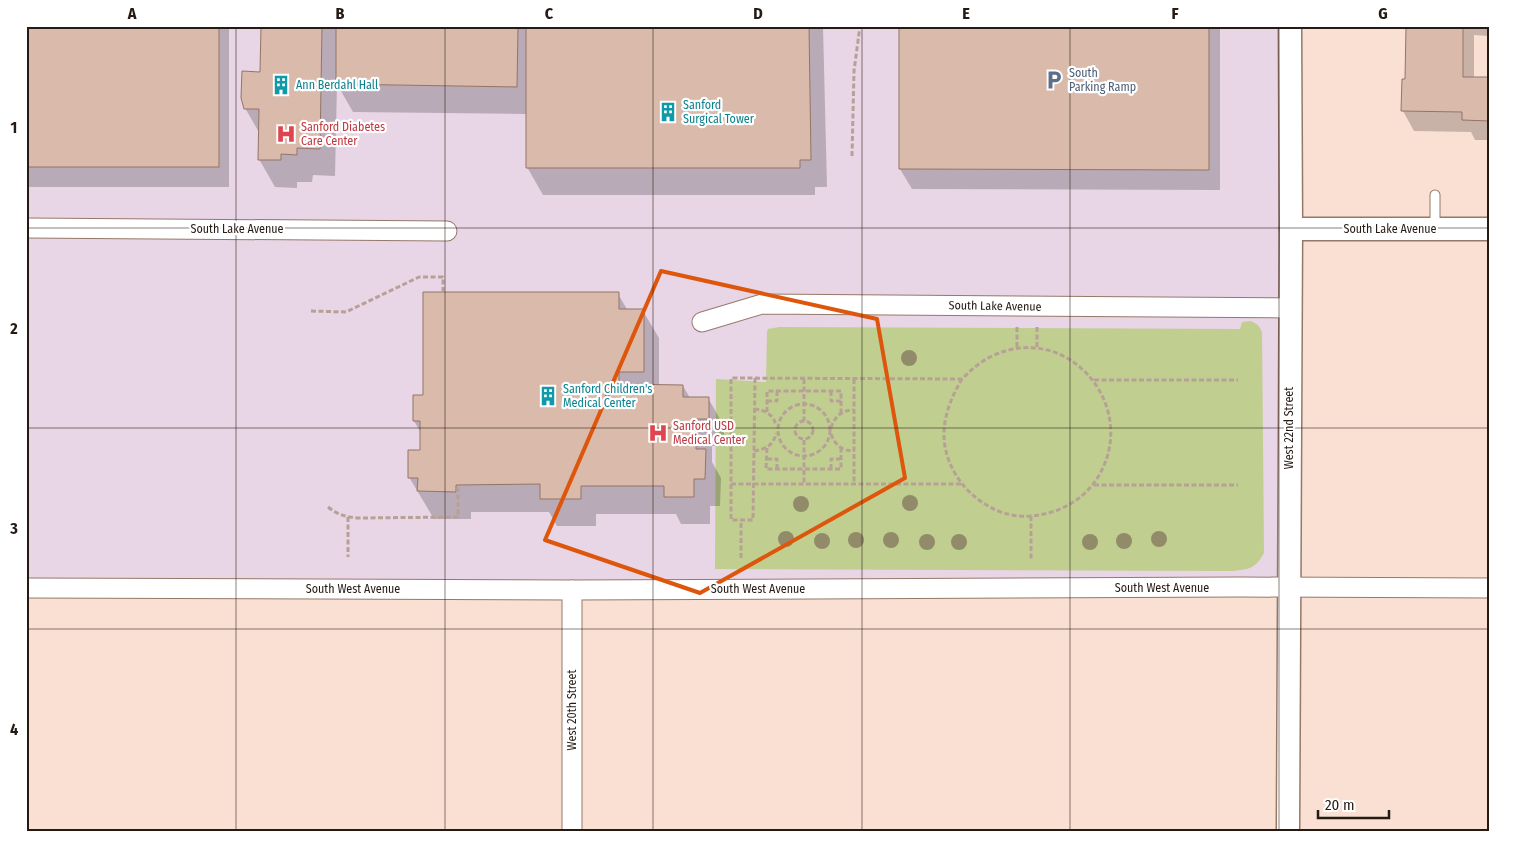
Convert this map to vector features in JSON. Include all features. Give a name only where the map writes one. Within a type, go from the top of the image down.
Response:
[{"type":"street","name":"West 22nd Street","points":[[1288,831],[1291,229],[1290,26]]},
{"type":"street","name":"South Lake Avenue","points":[[26,228],[447,231]]},
{"type":"street","name":"South Lake Avenue","points":[[1291,229],[1489,229]]},
{"type":"street","name":"South Lake Avenue","points":[[702,322],[762,304],[1290,308]]},
{"type":"street","name":"South West Avenue","points":[[26,588],[572,590],[1489,588]]},
{"type":"street","name":"West 20th Street","points":[[572,590],[572,831]]},
{"type":"lane","points":[[1435,195],[1435,229]]},
{"type":"path","points":[[852,156],[854,71],[860,26]]},
{"type":"path","points":[[311,311],[346,312],[419,277],[443,277],[443,292]]},
{"type":"path","points":[[1028,348],[1047,350],[1064,357],[1080,367],[1094,380],[1110,414],[1112,433],[1109,452],[1103,469],[1093,485],[1080,498],[1064,509],[1046,515],[1008,514],[990,508],[975,498],[962,484],[952,468],[946,451],[944,432],[946,413],[952,396],[962,379],[976,366],[992,356],[1009,350],[1028,348]]},
{"type":"path","points":[[755,378],[753,520],[731,520],[731,378],[755,378],[804,379],[962,379]]},
{"type":"path","points":[[804,379],[804,421]]},
{"type":"path","points":[[854,379],[854,484]]},
{"type":"path","points":[[1094,380],[1238,380]]},
{"type":"path","points":[[767,412],[767,392],[841,392],[841,413]]},
{"type":"path","points":[[767,402],[777,402],[777,392]]},
{"type":"path","points":[[831,392],[831,402],[841,402]]},
{"type":"path","points":[[754,451],[767,448],[775,438],[778,421],[788,408],[795,404],[804,403],[822,410],[835,442],[841,448],[854,451]]},
{"type":"path","points":[[754,409],[767,412],[775,420],[778,437],[788,451],[795,455],[804,456],[810,456],[822,449],[827,443],[835,418],[844,411],[854,410]]},
{"type":"path","points":[[804,421],[810,423],[813,431],[810,436],[804,439],[797,436],[794,430],[798,422],[804,421]]},
{"type":"path","points":[[804,439],[804,484]]},
{"type":"path","points":[[767,448],[766,469],[840,469],[841,448]]},
{"type":"path","points":[[767,459],[777,459],[777,469]]},
{"type":"path","points":[[831,469],[831,459],[840,459]]},
{"type":"path","points":[[731,484],[962,484]]},
{"type":"path","points":[[328,507],[336,514],[359,518],[458,518],[458,485]]},
{"type":"path","points":[[1093,485],[1238,485]]},
{"type":"path","points":[[1031,516],[1031,558]]},
{"type":"path","points":[[348,517],[348,557]]},
{"type":"path","points":[[741,520],[741,558]]},
{"type":"highlighted area","points":[[661,271],[877,319],[905,478],[700,593],[545,540]]},
{"type":"shaded area","name":"Sanford USD Medical Center","points":[[26,26],[1290,26],[1288,587],[26,588]]},
{"type":"green space","points":[[1251,321],[1258,325],[1262,332],[1264,553],[1258,562],[1251,567],[1232,571],[715,569],[716,379],[766,382],[768,329],[779,327],[1240,329],[1242,322]]},
{"type":"building","points":[[26,26],[219,26],[219,167],[26,167]]},
{"type":"building","name":"Ann Berdahl Hall","points":[[261,26],[322,26],[320,149],[297,148],[297,155],[281,154],[281,160],[258,160],[259,109],[244,109],[241,98],[242,71],[260,72]]},
{"type":"building","points":[[336,26],[518,26],[517,87],[336,84]]},
{"type":"building","name":"Sanford Surgical Tower","points":[[526,26],[809,26],[811,160],[800,160],[800,168],[526,168]]},
{"type":"building","name":"South Parking Ramp","points":[[899,26],[1209,26],[1209,170],[899,169]]},
{"type":"building","points":[[1406,26],[1463,26],[1463,77],[1489,77],[1489,121],[1462,120],[1462,112],[1401,111],[1402,79],[1405,79]]},
{"type":"building","name":"Sanford Children's Medical Center","points":[[423,292],[619,292],[619,309],[644,309],[644,372],[619,372],[619,384],[683,385],[683,397],[709,397],[709,419],[696,419],[696,449],[706,449],[705,479],[694,479],[694,497],[664,497],[664,486],[581,486],[581,499],[540,499],[540,484],[456,485],[456,492],[417,491],[418,478],[408,478],[408,450],[420,450],[420,421],[413,421],[413,395],[423,395]]},
{"type":"place","name":"South Parking Ramp","points":[[1054,80]]},
{"type":"place","name":"Ann Berdahl Hall","points":[[281,85]]},
{"type":"place","name":"Sanford Surgical Tower","points":[[668,112]]},
{"type":"place","name":"Sanford Diabetes Care Center","points":[[286,134]]},
{"type":"place","name":"Sanford Children's Medical Center","points":[[548,396]]},
{"type":"place","name":"Sanford USD Medical Center","points":[[658,433]]}]
